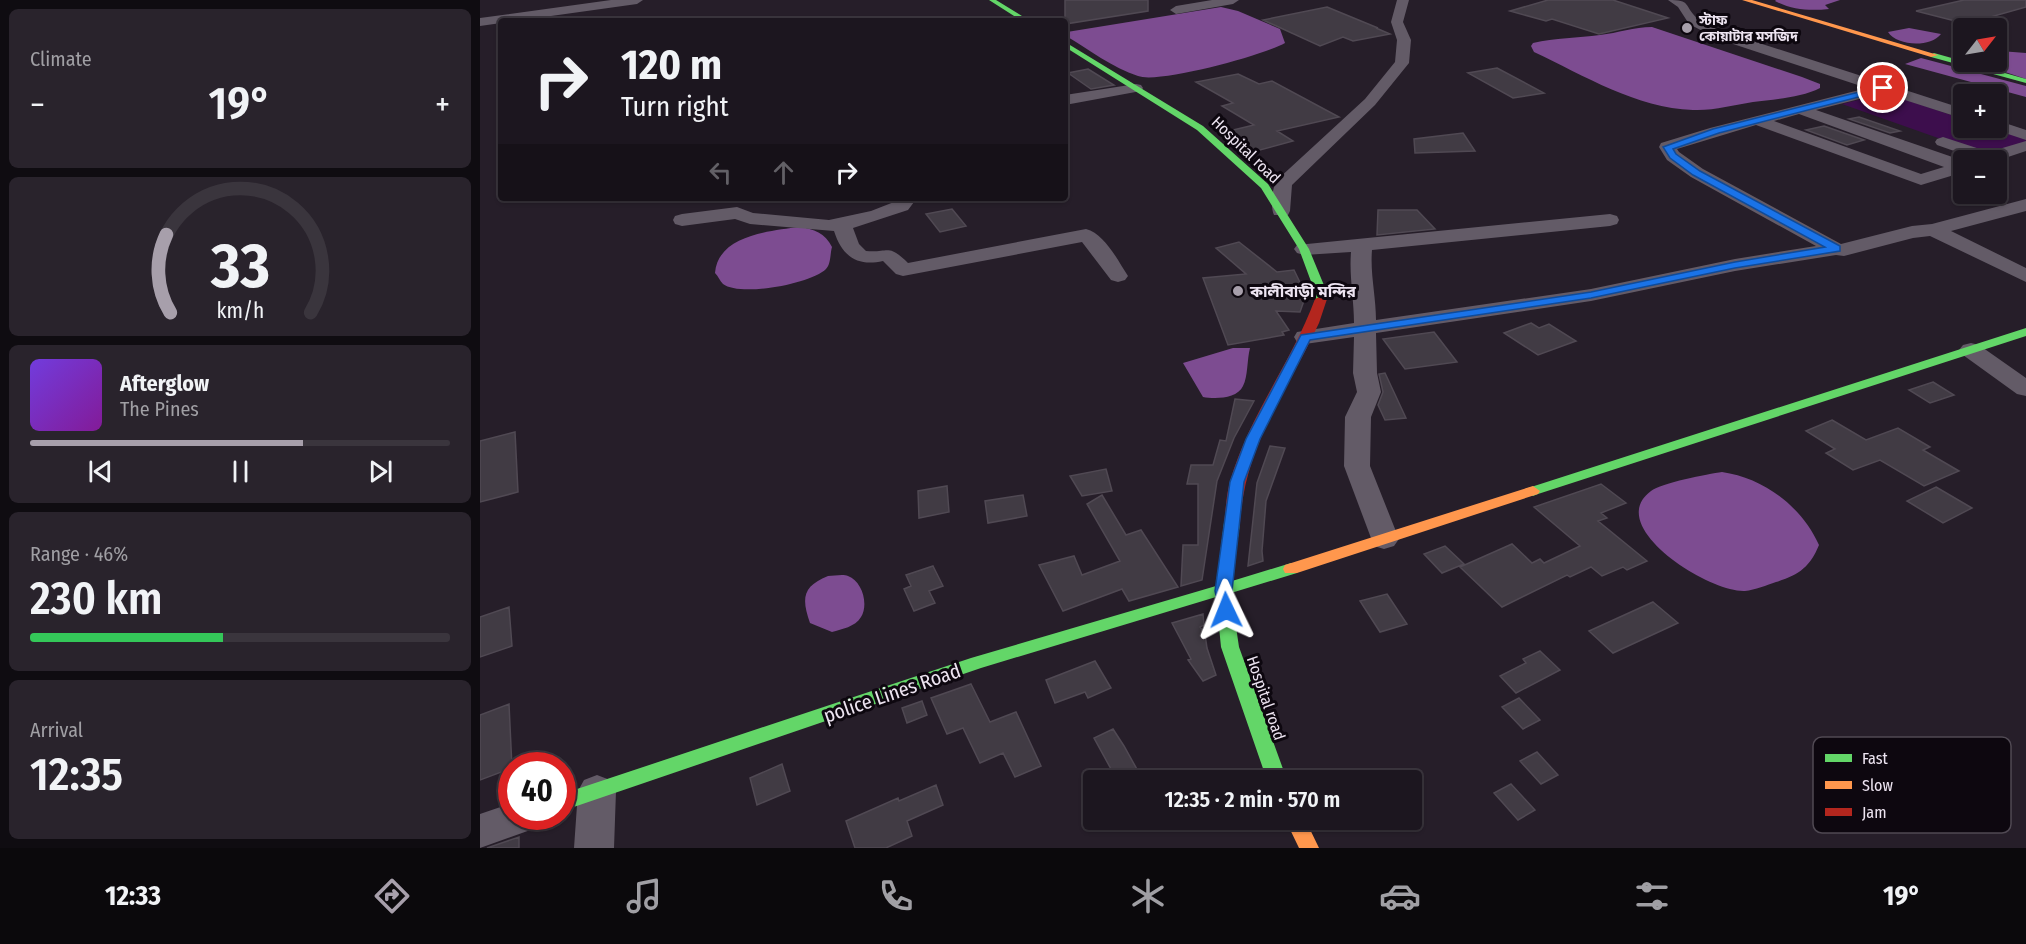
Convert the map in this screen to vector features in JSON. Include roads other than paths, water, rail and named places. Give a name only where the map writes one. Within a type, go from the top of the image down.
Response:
[{"type":"street","points":[[509,18],[637,0]]},
{"type":"street","points":[[992,0],[1022,18]]},
{"type":"street","points":[[1176,10],[1233,0]]},
{"type":"street","points":[[1281,211],[1283,184],[1370,102],[1402,63],[1404,40],[1397,21],[1403,0]]},
{"type":"street","points":[[1674,0],[1683,5],[1693,21],[1723,36],[1953,110]]},
{"type":"street","points":[[1745,0],[2026,81]]},
{"type":"street","points":[[480,22],[498,19]]},
{"type":"street","name":"Hospital road","points":[[1068,46],[1200,128],[1265,186],[1309,249],[1322,295],[1305,338],[1253,439],[1237,482],[1223,591],[1230,647],[1273,770]]},
{"type":"street","points":[[1068,99],[1136,88]]},
{"type":"street","points":[[1836,249],[1697,173],[1673,156],[1667,147],[1759,120],[1883,88]]},
{"type":"street","points":[[1829,102],[1861,113]]},
{"type":"street","points":[[1801,110],[1953,164]]},
{"type":"street","points":[[1759,120],[1921,180],[1953,170]]},
{"type":"street","points":[[2007,129],[2026,135]]},
{"type":"street","points":[[1925,136],[1962,150]]},
{"type":"street","points":[[2007,152],[2026,146]]},
{"type":"street","points":[[682,220],[712,214],[737,213],[750,218],[777,219],[805,225],[842,225],[893,210],[905,201]]},
{"type":"street","points":[[1305,338],[1591,295],[1735,265],[1836,249],[1844,250],[1912,232],[1933,230],[2026,205]]},
{"type":"street","points":[[1309,249],[1359,246],[1422,237],[1610,220]]},
{"type":"street","points":[[842,225],[845,237],[857,254],[862,257],[888,255],[903,270],[1086,235],[1093,241],[1118,276]]},
{"type":"street","points":[[1933,230],[2026,276]]},
{"type":"street","points":[[1359,246],[1365,298],[1365,373],[1369,392],[1358,417],[1357,466],[1384,539]]},
{"type":"street","name":"police Lines Road","points":[[580,797],[977,663],[1223,591],[2026,333]]},
{"type":"street","points":[[1971,350],[2026,389]]},
{"type":"street","points":[[580,797],[594,848]]},
{"type":"street","points":[[480,831],[498,825]]},
{"type":"street","points":[[1300,830],[1309,848]]},
{"type":"place","name":"স্টাফ কোয়াটার মসজিদ","points":[[1687,28]]},
{"type":"place","name":"কালীবাড়ী মন্দির","points":[[1238,291]]}]
